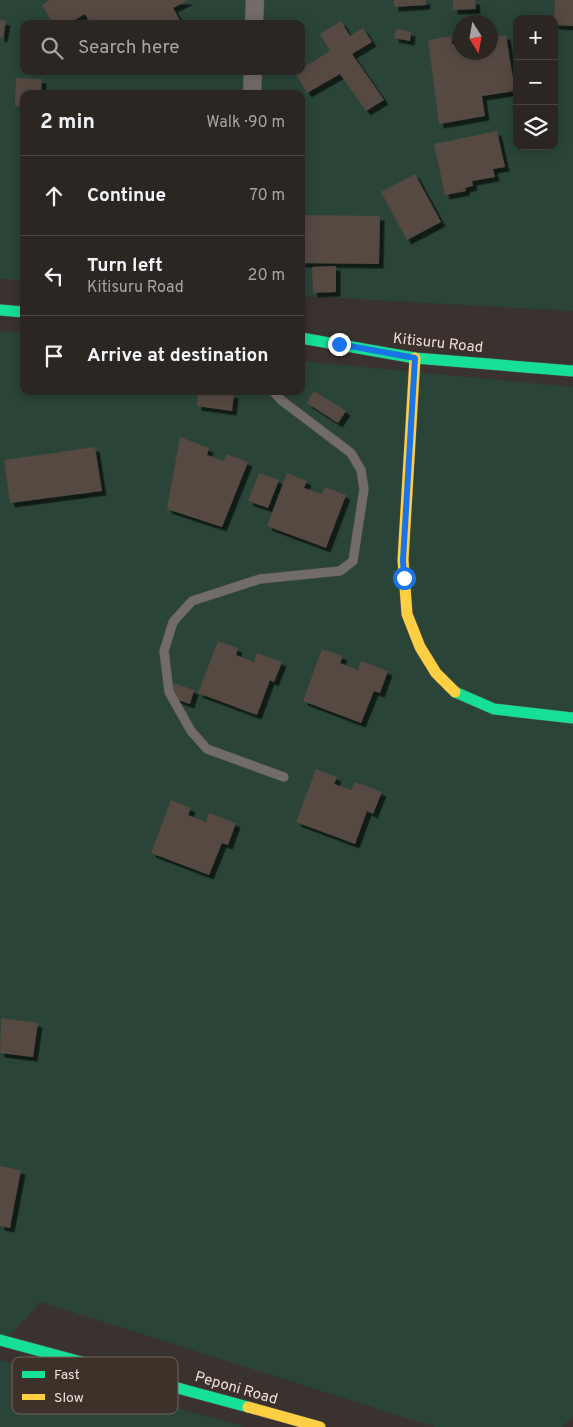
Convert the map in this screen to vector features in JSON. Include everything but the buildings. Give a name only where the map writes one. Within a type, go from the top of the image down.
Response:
[{"type":"main road","points":[[0,310],[20,312]]},
{"type":"main road","name":"Kitisuru Road","points":[[305,339],[415,358],[573,371]]},
{"type":"main road","points":[[415,358],[403,560],[407,614],[420,647],[436,673],[458,695],[494,709],[573,718]]},
{"type":"main road","name":"Peponi Road","points":[[0,1340],[63,1357]]},
{"type":"main road","name":"Peponi Road","points":[[178,1388],[320,1427]]},
{"type":"street","points":[[254,20],[255,0]]},
{"type":"street","points":[[252,90],[253,75]]},
{"type":"lane","points":[[277,395],[351,453],[361,470],[364,489],[353,561],[340,571],[260,579],[192,601],[173,622],[164,651],[169,692],[191,731],[207,749],[284,777]]},
{"type":"green space","points":[[0,0],[573,0],[573,311],[305,296],[305,90],[20,90],[20,280],[0,279]]},
{"type":"green space","points":[[0,331],[20,334],[20,395],[305,395],[305,361],[573,387],[573,1416],[562,1427],[435,1427],[41,1302],[0,1346]]},
{"type":"green space","points":[[0,1360],[12,1363],[12,1414],[178,1414],[178,1408],[246,1427],[0,1427]]},
{"type":"traffic: fast","points":[[0,310],[20,312]]},
{"type":"traffic: fast","points":[[305,339],[415,358],[573,371]]},
{"type":"traffic: fast","points":[[455,692],[494,709],[573,718]]},
{"type":"traffic: fast","points":[[0,1340],[63,1357]]},
{"type":"traffic: fast","points":[[178,1388],[248,1407]]},
{"type":"traffic: slow","points":[[415,358],[403,560],[407,614],[420,647],[436,673],[455,692]]},
{"type":"traffic: slow","points":[[248,1407],[320,1427]]},
{"type":"route","points":[[339,344],[415,358],[403,560],[404,578]]}]
